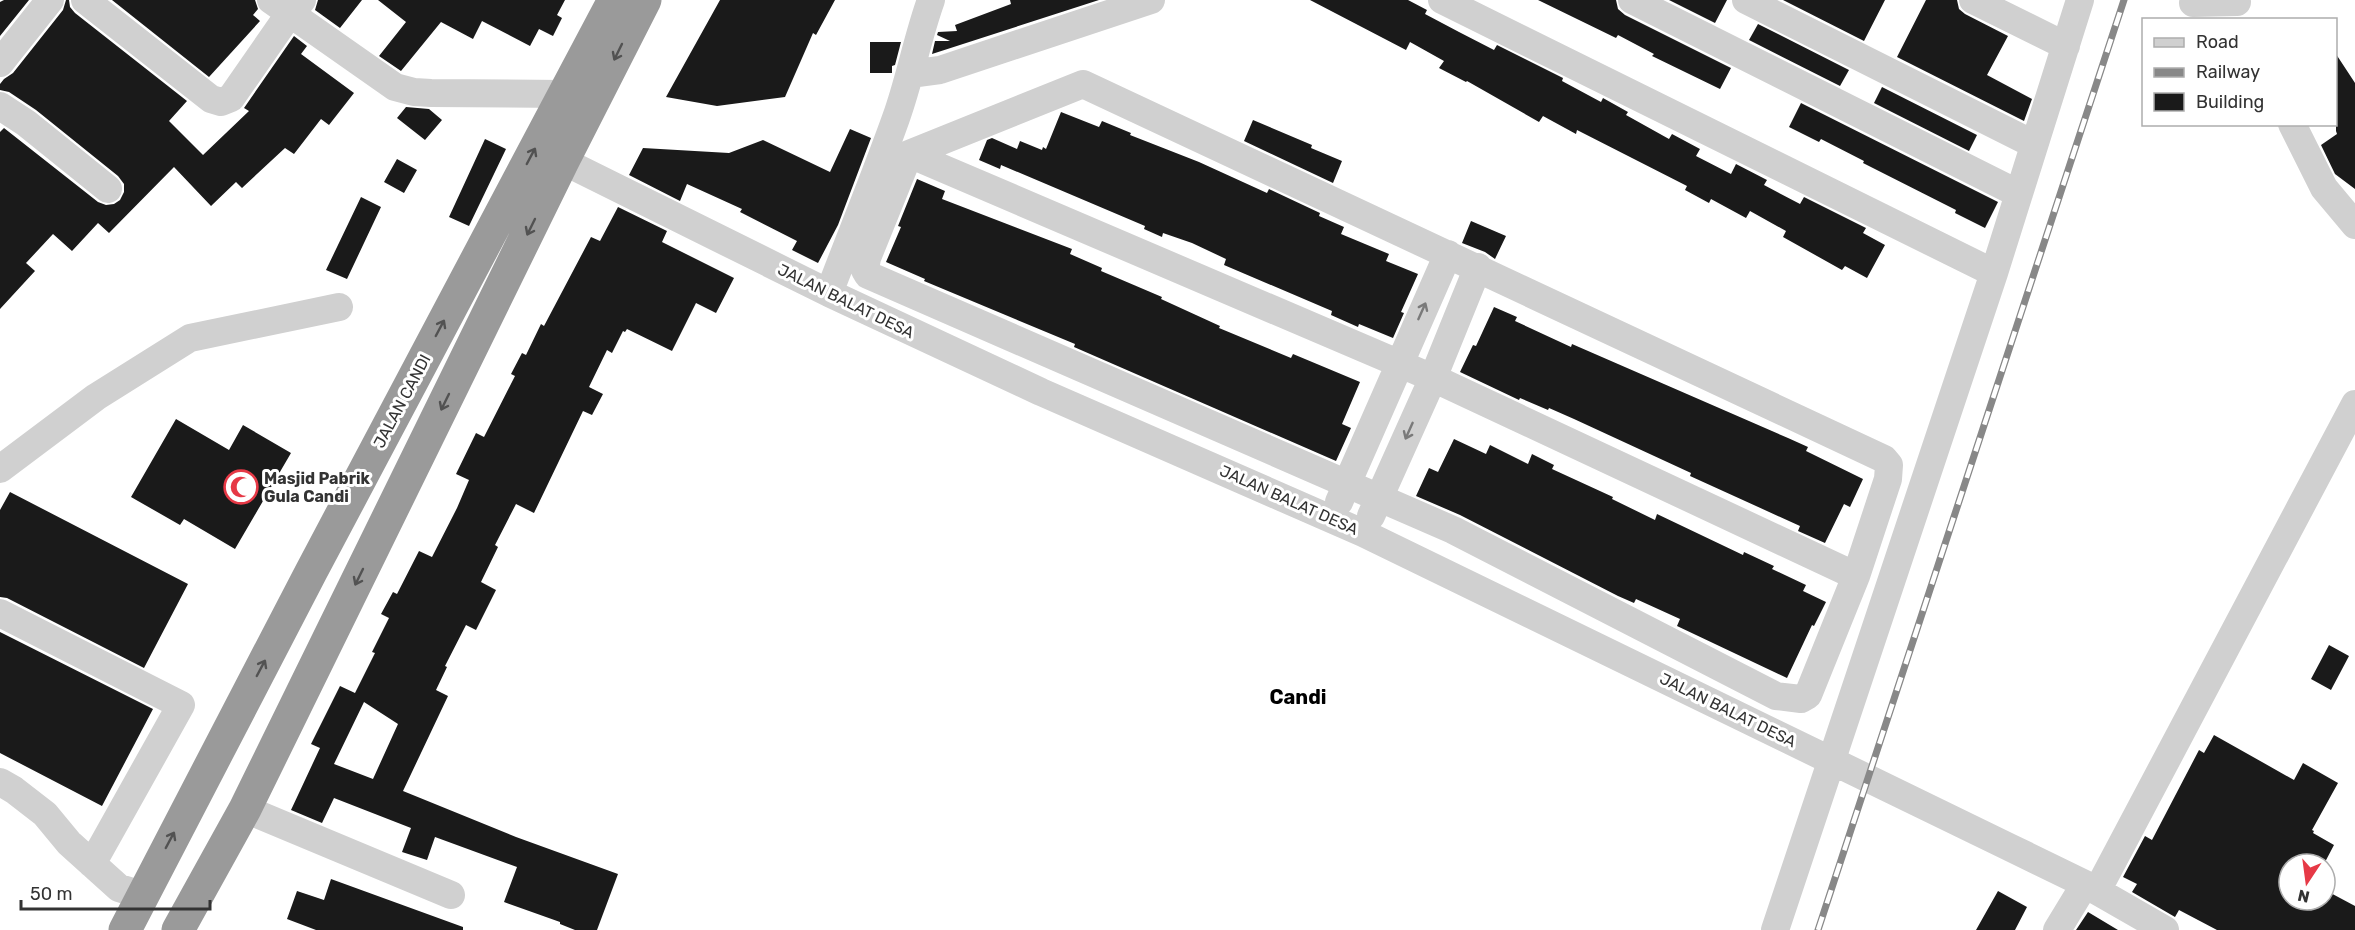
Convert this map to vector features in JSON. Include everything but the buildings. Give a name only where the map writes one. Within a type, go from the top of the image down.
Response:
[{"type":"highway","name":"JALAN CANDI","points":[[125,930],[614,0]]},
{"type":"highway","points":[[178,930],[245,809],[563,161],[645,0]]},
{"type":"highway","points":[[148,883],[165,882],[184,891],[198,891]]},
{"type":"street","points":[[0,63],[50,0]]},
{"type":"street","points":[[85,0],[211,99],[221,102],[231,98],[288,4],[395,87],[414,92],[564,94]]},
{"type":"street","points":[[828,293],[896,118],[909,77],[918,35],[931,0]]},
{"type":"street","points":[[909,77],[940,70],[1151,0]]},
{"type":"street","points":[[1442,0],[1994,273]]},
{"type":"street","points":[[1632,0],[2019,194]]},
{"type":"street","points":[[1746,0],[2033,144]]},
{"type":"street","points":[[1973,0],[2066,46]]},
{"type":"street","points":[[1775,930],[1994,273],[2080,0]]},
{"type":"street","points":[[2193,3],[2243,7]]},
{"type":"street","points":[[1083,84],[1448,254],[1884,459],[1889,465],[1888,479],[1856,576],[1808,695],[1801,699],[1776,696],[1453,530],[868,275],[865,270],[867,258],[909,154],[1083,84]]},
{"type":"street","points":[[0,106],[26,123],[108,189]]},
{"type":"street","points":[[2293,126],[2324,188],[2355,225]]},
{"type":"street","points":[[909,154],[1433,378],[1856,576]]},
{"type":"street","name":"JALAN BALAT DESA","points":[[563,161],[828,293],[1041,392],[1363,533],[2011,848],[2091,888],[2165,930]]},
{"type":"street","points":[[1331,518],[1448,254]]},
{"type":"street","points":[[1363,533],[1433,378],[1478,267]]},
{"type":"street","points":[[0,469],[96,397],[190,338],[339,307]]},
{"type":"street","points":[[2057,930],[2091,888],[2355,404]]},
{"type":"street","points":[[0,613],[180,705],[92,864]]},
{"type":"street","points":[[0,782],[45,814],[69,843],[119,888],[148,883]]},
{"type":"street","points":[[245,809],[451,895]]},
{"type":"railway","points":[[1818,930],[2124,0]]},
{"type":"place","name":"Masjid Pabrik Gula Candi","points":[[241,487]]},
{"type":"district","name":"Candi","points":[[1298,697]]}]
